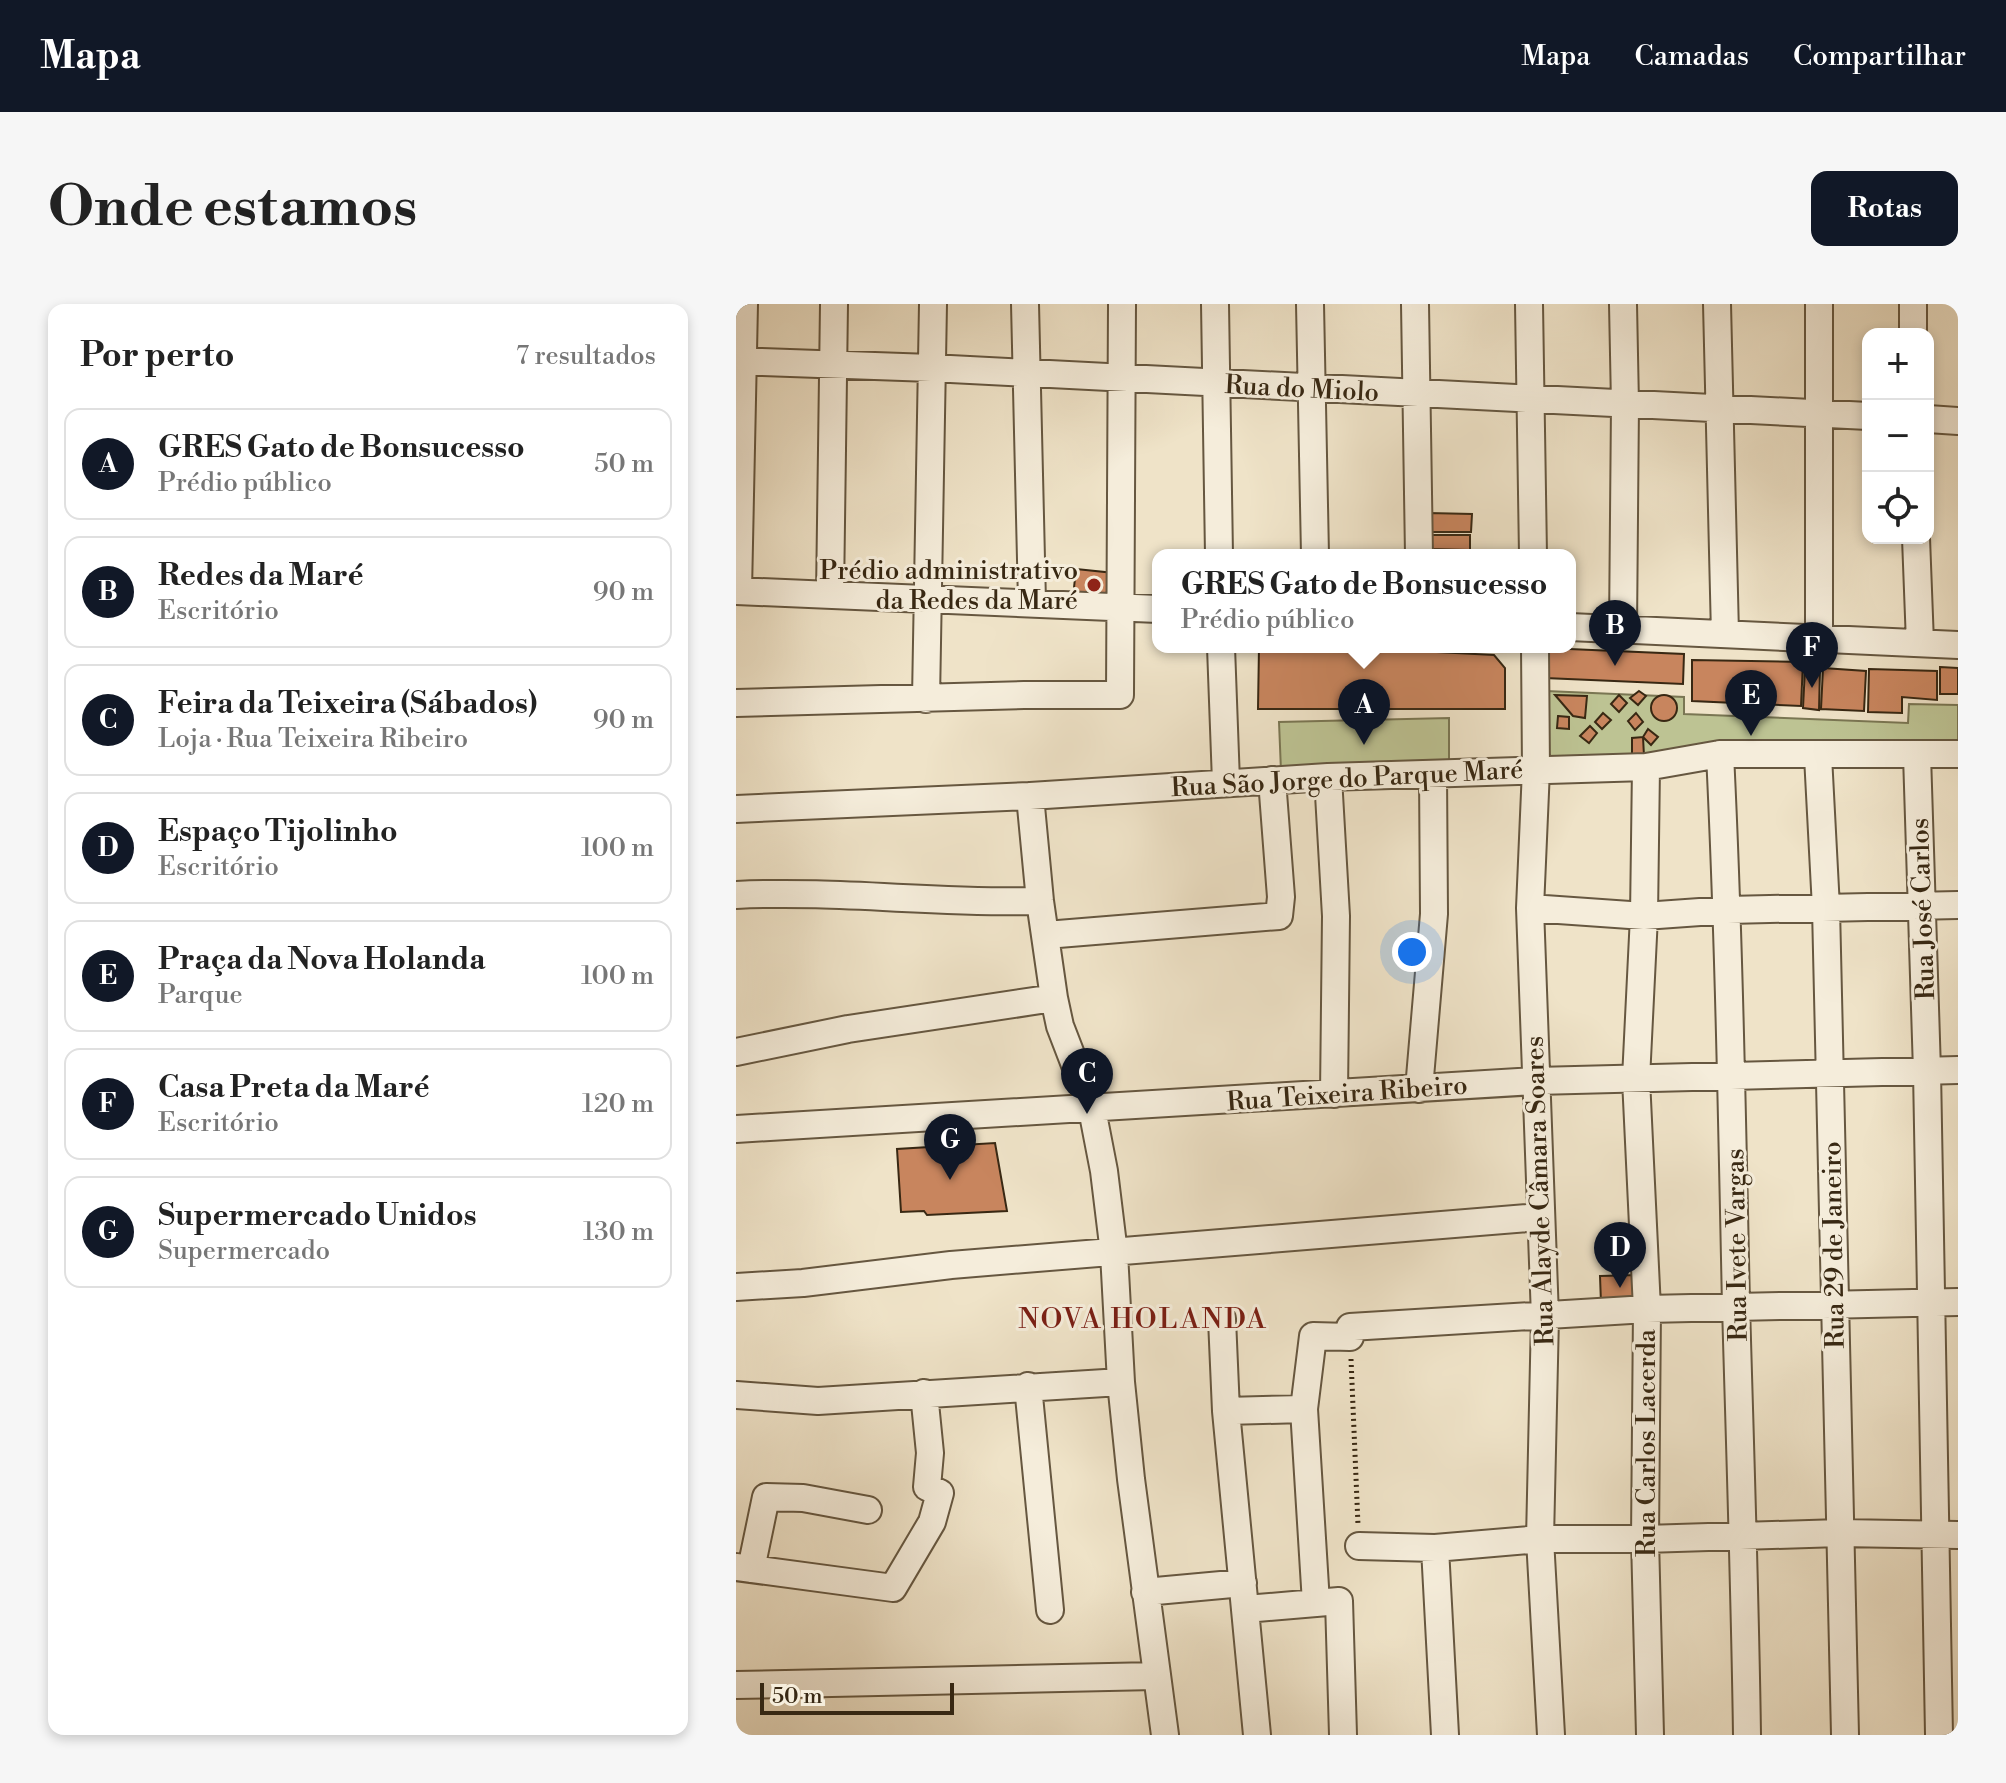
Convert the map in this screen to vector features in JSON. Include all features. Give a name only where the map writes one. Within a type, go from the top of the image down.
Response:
[{"type":"street","points":[[744,304],[740,361],[737,591],[1152,609]]},
{"type":"street","points":[[830,595],[834,304]]},
{"type":"street","points":[[926,699],[933,304]]},
{"type":"street","points":[[1025,304],[1032,602]]},
{"type":"street","points":[[736,703],[1120,695],[1122,304]]},
{"type":"street","points":[[1215,304],[1219,549]]},
{"type":"street","points":[[1310,304],[1315,549]]},
{"type":"street","points":[[1415,304],[1419,549]]},
{"type":"street","points":[[1529,304],[1533,549]]},
{"type":"street","points":[[1623,304],[1623,629]]},
{"type":"street","points":[[1717,304],[1725,634]]},
{"type":"street","points":[[1819,304],[1819,638]]},
{"type":"street","points":[[1913,304],[1913,328]]},
{"type":"street","name":"Rua do Miolo","points":[[740,361],[1862,416]]},
{"type":"street","points":[[1934,419],[1958,421]]},
{"type":"street","points":[[1916,544],[1920,643]]},
{"type":"street","points":[[1576,627],[1958,645]]},
{"type":"street","points":[[1221,653],[1226,782]]},
{"type":"street","name":"Rua Alayde Câmara Soares","points":[[1535,653],[1536,769],[1530,908],[1545,1317],[1540,1539],[1551,1735]]},
{"type":"street","name":"Rua São Jorge do Parque Maré","points":[[736,809],[1030,796],[1328,777],[1646,767],[1720,754],[1958,754]]},
{"type":"street","name":"Rua Ivete Vargas","points":[[1720,754],[1728,910],[1736,1307],[1745,1537],[1747,1735]]},
{"type":"street","name":"Rua José Carlos","points":[[1917,755],[1931,1303],[1947,1535],[1939,1735]]},
{"type":"street","name":"Rua 29 de Janeiro","points":[[1818,756],[1826,908],[1845,1735]]},
{"type":"street","name":"Rua Carlos Lacerda","points":[[1646,767],[1644,916],[1636,1079],[1647,1309],[1645,1539],[1650,1735]]},
{"type":"street","points":[[1419,1089],[1434,914],[1433,774]]},
{"type":"street","points":[[1328,777],[1336,916],[1334,1094]]},
{"type":"street","points":[[1046,935],[1279,916],[1281,897],[1272,780]]},
{"type":"street","points":[[1030,796],[1040,901],[1054,998],[1060,1026],[1092,1109],[1104,1171],[1114,1253],[1121,1382],[1155,1676],[1165,1735]]},
{"type":"street","points":[[736,895],[781,893],[958,902],[1040,901]]},
{"type":"street","points":[[1530,908],[1644,916],[1728,910],[1958,905]]},
{"type":"street","points":[[736,1052],[848,1029],[1054,998]]},
{"type":"street","name":"Rua Teixeira Ribeiro","points":[[736,1129],[1536,1081],[1958,1070]]},
{"type":"street","points":[[736,1287],[803,1283],[951,1265],[1540,1217]]},
{"type":"street","points":[[1316,1603],[1304,1409],[1313,1336],[1647,1309],[1958,1302]]},
{"type":"street","points":[[1222,1319],[1226,1411],[1257,1735]]},
{"type":"street","points":[[736,1395],[818,1401],[1121,1382]]},
{"type":"street","points":[[1028,1386],[1050,1610]]},
{"type":"street","points":[[868,1510],[803,1498],[766,1497],[744,1568],[893,1588],[932,1522],[940,1493],[927,1487],[930,1453],[924,1393]]},
{"type":"street","points":[[1226,1411],[1304,1409]]},
{"type":"street","points":[[1359,1546],[1435,1548],[1540,1539],[1840,1533],[1947,1535]]},
{"type":"street","points":[[1435,1548],[1445,1735]]},
{"type":"street","points":[[1145,1592],[1245,1596],[1316,1603],[1339,1601],[1343,1735]]},
{"type":"street","points":[[736,1685],[1155,1676]]},
{"type":"path","points":[[1350,1332],[1359,1546]]},
{"type":"green space","points":[[1546,691],[1684,697],[1684,714],[1908,723],[1909,704],[1958,705],[1958,748],[1544,763]]},
{"type":"green space","points":[[1449,718],[1449,766],[1281,771],[1279,722]]},
{"type":"building","points":[[1428,513],[1472,514],[1471,532],[1427,532]]},
{"type":"building","points":[[1430,535],[1470,535],[1470,549],[1428,549]]},
{"type":"building","name":"Prédio administrativo da Redes da Maré","points":[[1076,569],[1114,573],[1113,599],[1073,597]]},
{"type":"building","points":[[1576,649],[1684,654],[1683,684],[1545,678],[1546,653],[1576,653]]},
{"type":"building","points":[[1259,653],[1494,655],[1505,668],[1505,709],[1258,709]]},
{"type":"building","points":[[1692,660],[1803,662],[1801,706],[1692,701]]},
{"type":"building","points":[[1940,667],[1958,668],[1958,694],[1940,694]]},
{"type":"building","points":[[1805,668],[1820,669],[1819,710],[1803,708]]},
{"type":"building","points":[[1823,668],[1866,671],[1864,711],[1821,709]]},
{"type":"building","points":[[1869,669],[1937,671],[1937,700],[1902,697],[1902,713],[1868,712]]},
{"type":"building","points":[[1639,691],[1646,696],[1638,705],[1630,698]]},
{"type":"building","points":[[1555,695],[1587,696],[1585,718],[1573,716]]},
{"type":"building","points":[[1619,695],[1627,703],[1619,712],[1611,704]]},
{"type":"building","points":[[1664,695],[1673,699],[1677,708],[1673,717],[1664,721],[1655,717],[1651,708],[1655,699]]},
{"type":"building","points":[[1603,713],[1611,720],[1602,729],[1595,722]]},
{"type":"building","points":[[1636,713],[1643,722],[1635,730],[1628,721]]},
{"type":"building","points":[[1558,716],[1569,717],[1569,729],[1557,728]]},
{"type":"building","points":[[1590,726],[1597,733],[1589,743],[1580,736]]},
{"type":"building","points":[[1648,729],[1658,737],[1651,745],[1643,737]]},
{"type":"building","points":[[1643,737],[1644,756],[1632,756],[1632,738]]},
{"type":"building","points":[[995,1143],[1007,1211],[927,1215],[924,1211],[901,1212],[897,1149]]},
{"type":"building","points":[[1638,1275],[1639,1301],[1601,1303],[1600,1276]]},
{"type":"place","name":"Prédio administrativo da Redes da Maré","points":[[1094,585]]},
{"type":"place","name":"Redes da Maré","points":[[1615,666]]},
{"type":"place","name":"Casa Preta da Maré","points":[[1812,688]]},
{"type":"place","name":"Praça da Nova Holanda","points":[[1751,736]]},
{"type":"place","name":"GRES Gato de Bonsucesso","points":[[1364,745]]},
{"type":"place","name":"Feira da Teixeira (Sábados)","points":[[1087,1114]]},
{"type":"place","name":"Supermercado Unidos","points":[[950,1180]]},
{"type":"place","name":"Espaço Tijolinho","points":[[1620,1288]]},
{"type":"district","name":"NOVA HOLANDA","points":[[1143,1318]]}]
